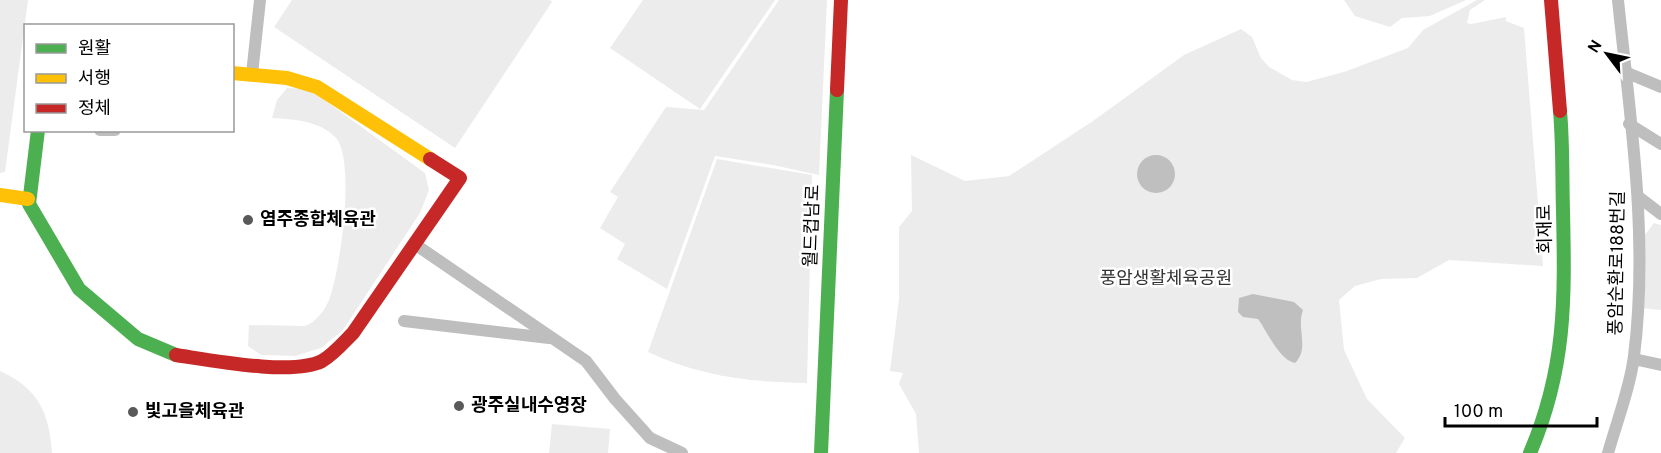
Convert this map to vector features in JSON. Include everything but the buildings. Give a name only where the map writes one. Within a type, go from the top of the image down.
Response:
[{"type":"street","points":[[252,74],[260,0]]},
{"type":"street","name":"월드컵남로","points":[[821,453],[841,0]]},
{"type":"street","name":"회재로","points":[[1530,453],[1542,425],[1556,373],[1566,304],[1561,136],[1551,0]]},
{"type":"street","name":"풍암순환로188번길","points":[[1608,453],[1634,359],[1639,298],[1640,198],[1629,124],[1618,0]]},
{"type":"street","points":[[1625,72],[1661,87]]},
{"type":"street","points":[[38,132],[28,200],[79,289],[118,324],[138,339],[165,352],[238,364],[290,368],[320,362],[331,355],[353,333],[416,245],[460,178],[318,87],[287,78],[234,73]]},
{"type":"street","points":[[1629,124],[1661,144]]},
{"type":"street","points":[[0,195],[28,200]]},
{"type":"street","points":[[1640,198],[1661,214]]},
{"type":"street","points":[[416,245],[586,361],[615,399],[650,438],[682,453]]},
{"type":"street","points":[[404,321],[551,338]]},
{"type":"street","points":[[1634,359],[1661,365]]},
{"type":"green space","points":[[0,0],[28,0],[5,172],[0,173]]},
{"type":"green space","points":[[292,0],[550,0],[552,2],[455,148],[274,27]]},
{"type":"green space","points":[[643,0],[775,0],[700,109],[610,48]]},
{"type":"green space","points":[[779,0],[827,0],[819,175],[715,156],[667,289],[617,259],[625,244],[600,228],[618,197],[610,192],[666,107],[704,110]]},
{"type":"green space","points":[[1344,0],[1466,0],[1430,16],[1402,18],[1390,27],[1355,16]]},
{"type":"green space","name":"풍암생활체육공원","points":[[1477,0],[1485,0],[1470,10],[1467,23],[1506,17],[1506,21],[1524,28],[1543,266],[1449,260],[1417,278],[1381,279],[1355,286],[1339,300],[1344,350],[1367,399],[1405,438],[1396,453],[919,453],[916,414],[899,384],[903,373],[890,371],[899,299],[899,227],[912,211],[911,155],[965,181],[1009,176],[1093,121],[1184,55],[1241,29],[1252,37],[1261,58],[1269,67],[1292,80],[1306,82],[1344,72],[1408,48],[1423,30]]},
{"type":"green space","points":[[287,88],[309,89],[425,173],[429,190],[420,213],[343,330],[321,348],[295,356],[261,355],[248,346],[249,325],[305,326],[316,319],[325,308],[338,266],[344,217],[345,169],[342,150],[336,138],[315,124],[272,118],[277,100]]},
{"type":"green space","points":[[717,159],[812,175],[807,383],[726,377],[688,367],[648,352]]},
{"type":"green space","points":[[1654,223],[1661,225],[1661,310],[1642,308],[1645,235]]},
{"type":"green space","points":[[0,371],[24,386],[40,404],[48,426],[52,453],[0,453]]},
{"type":"green space","points":[[552,424],[610,429],[608,453],[549,453]]},
{"type":"shaded area","points":[[1156,155],[1169,161],[1175,174],[1169,187],[1156,193],[1143,187],[1137,174],[1143,161]]},
{"type":"shaded area","points":[[1253,294],[1294,302],[1303,310],[1301,317],[1302,351],[1295,363],[1284,357],[1258,319],[1243,317],[1238,312],[1239,298]]},
{"type":"traffic: fast","points":[[821,453],[837,90]]},
{"type":"traffic: fast","points":[[1530,453],[1551,392],[1561,334],[1564,275],[1560,111]]},
{"type":"traffic: fast","points":[[38,132],[29,204],[79,289],[138,339],[176,355]]},
{"type":"traffic: slow","points":[[234,73],[287,78],[317,87],[430,159]]},
{"type":"traffic: slow","points":[[0,195],[28,199]]},
{"type":"traffic: jam","points":[[837,90],[841,0]]},
{"type":"traffic: jam","points":[[1551,0],[1560,111]]},
{"type":"traffic: jam","points":[[176,355],[272,367],[309,365],[322,361],[330,355],[353,333],[460,178],[430,159]]},
{"type":"place","name":"염주종합체육관","points":[[248,220]]},
{"type":"place","name":"광주실내수영장","points":[[459,406]]},
{"type":"place","name":"빛고을체육관","points":[[133,412]]}]
